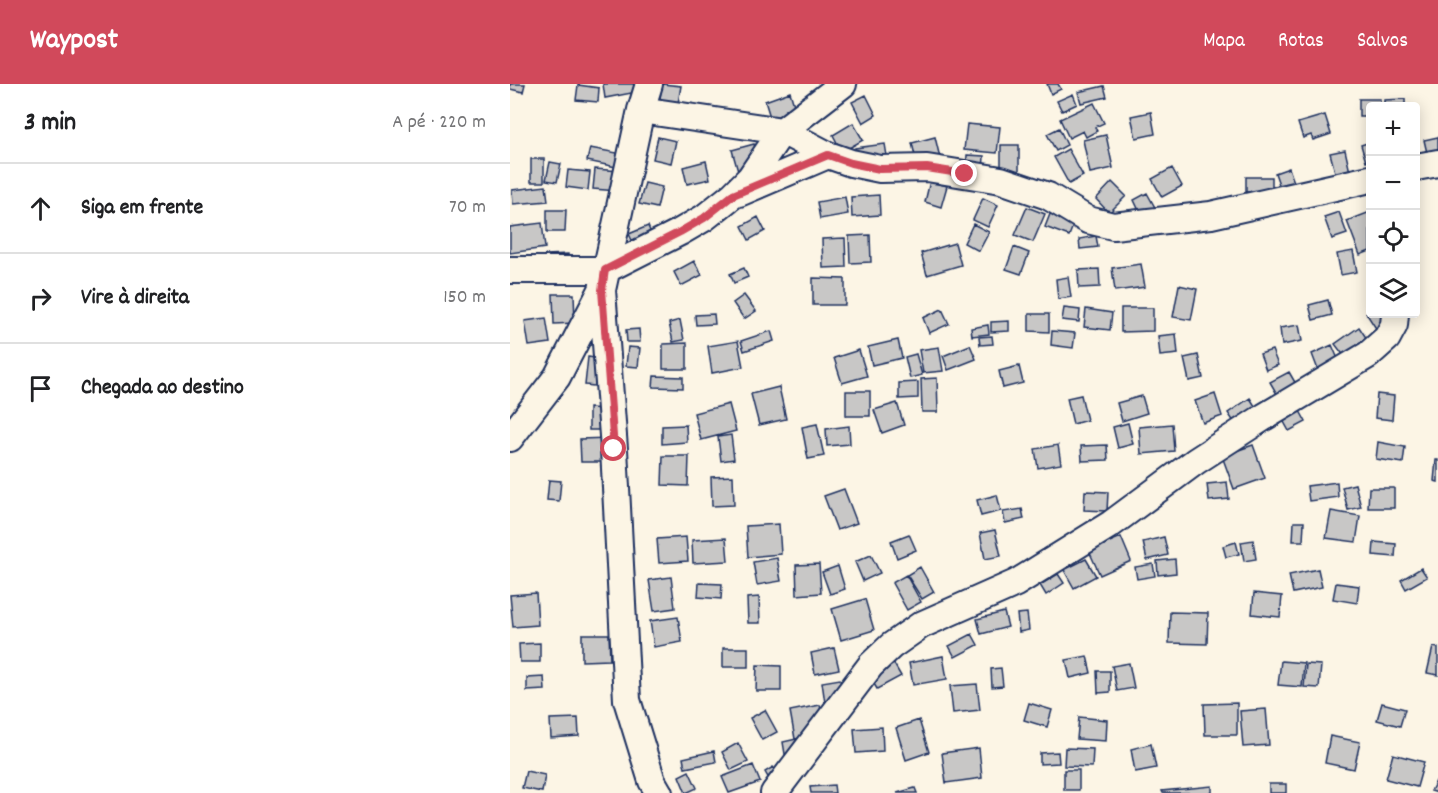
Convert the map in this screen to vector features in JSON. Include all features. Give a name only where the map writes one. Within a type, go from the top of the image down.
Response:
[{"type":"street","points":[[510,438],[557,377],[603,280],[648,84]]},
{"type":"street","points":[[510,270],[603,280],[704,218],[733,195],[750,178],[782,131],[843,84]]},
{"type":"street","points":[[641,110],[782,131],[828,155],[880,169],[927,168],[1001,180],[1048,196],[1088,220],[1113,226],[1211,215],[1366,180]]},
{"type":"street","points":[[733,195],[828,155]]},
{"type":"street","points":[[1420,166],[1438,163]]},
{"type":"street","points":[[603,280],[627,700],[652,781],[659,793]]},
{"type":"street","points":[[774,793],[871,665],[891,646],[921,625],[1016,583],[1111,524],[1196,461],[1368,355],[1387,338],[1394,325],[1395,318]]},
{"type":"building","points":[[510,84],[525,84],[523,92],[510,89]]},
{"type":"building","points":[[603,84],[636,84],[637,92],[605,98]]},
{"type":"building","points":[[662,84],[681,86],[677,109],[659,106]]},
{"type":"building","points":[[1047,84],[1058,84],[1061,89],[1051,94]]},
{"type":"building","points":[[578,85],[599,88],[598,102],[576,100]]},
{"type":"building","points":[[1104,86],[1107,97],[1081,103],[1078,92]]},
{"type":"building","points":[[790,92],[800,125],[775,133],[765,101]]},
{"type":"building","points":[[1073,94],[1077,104],[1062,111],[1057,101]]},
{"type":"building","points":[[866,95],[876,115],[863,123],[852,102]]},
{"type":"building","points":[[1359,99],[1380,99],[1380,102],[1366,102],[1366,116],[1359,116]]},
{"type":"building","points":[[1405,99],[1405,102],[1384,102],[1384,100]]},
{"type":"building","points":[[1094,103],[1104,123],[1095,127],[1097,131],[1086,137],[1083,131],[1069,138],[1060,119]]},
{"type":"building","points":[[1151,112],[1155,134],[1136,138],[1131,116]]},
{"type":"building","points":[[1325,115],[1331,134],[1313,140],[1311,135],[1303,138],[1298,123]]},
{"type":"building","points":[[853,123],[863,140],[842,152],[833,135]]},
{"type":"building","points":[[967,124],[1000,127],[997,153],[964,150]]},
{"type":"building","points":[[1059,128],[1067,145],[1056,151],[1047,134]]},
{"type":"building","points":[[1106,135],[1113,168],[1090,173],[1083,140]]},
{"type":"building","points":[[658,137],[676,141],[671,163],[653,159]]},
{"type":"building","points":[[935,137],[940,158],[917,164],[912,143]]},
{"type":"building","points":[[1438,137],[1438,150],[1427,153],[1424,140]]},
{"type":"building","points":[[1366,143],[1366,162],[1361,145]]},
{"type":"building","points":[[754,144],[761,168],[739,175],[732,150]]},
{"type":"building","points":[[885,144],[887,156],[856,159],[855,148]]},
{"type":"building","points":[[1001,145],[1019,145],[1019,172],[1001,172]]},
{"type":"building","points":[[590,148],[628,155],[626,169],[587,161]]},
{"type":"building","points":[[1068,149],[1083,176],[1069,184],[1054,157]]},
{"type":"building","points":[[1345,150],[1350,172],[1336,176],[1330,153]]},
{"type":"building","points":[[967,155],[984,156],[983,172],[966,171]]},
{"type":"building","points":[[531,159],[544,159],[544,182],[531,182]]},
{"type":"building","points":[[706,161],[710,179],[687,184],[683,167]]},
{"type":"building","points":[[550,162],[561,164],[557,182],[546,180]]},
{"type":"building","points":[[1172,168],[1182,186],[1162,197],[1152,179]]},
{"type":"building","points":[[1289,168],[1295,185],[1281,190],[1275,173]]},
{"type":"building","points":[[595,169],[620,171],[618,191],[593,189]]},
{"type":"building","points":[[568,170],[590,172],[588,190],[566,187]]},
{"type":"building","points":[[1246,177],[1272,177],[1272,192],[1246,192]]},
{"type":"building","points":[[930,181],[947,186],[941,207],[925,202]]},
{"type":"building","points":[[1112,182],[1126,196],[1109,213],[1096,199]]},
{"type":"building","points":[[645,183],[662,187],[657,208],[639,204]]},
{"type":"building","points":[[546,186],[548,201],[513,204],[512,190]]},
{"type":"building","points":[[1147,193],[1157,211],[1143,219],[1134,200]]},
{"type":"building","points":[[879,195],[880,215],[852,217],[851,197]]},
{"type":"building","points":[[845,197],[848,214],[820,219],[817,202]]},
{"type":"building","points":[[983,198],[998,205],[988,227],[973,220]]},
{"type":"building","points":[[1027,207],[1045,214],[1033,242],[1015,235]]},
{"type":"building","points":[[1052,209],[1076,218],[1069,236],[1045,227]]},
{"type":"building","points":[[547,210],[566,210],[565,232],[547,232]]},
{"type":"building","points":[[1339,212],[1347,234],[1332,239],[1324,217]]},
{"type":"building","points":[[1366,214],[1366,253],[1360,255],[1347,221]]},
{"type":"building","points":[[758,217],[765,231],[749,240],[742,226]]},
{"type":"building","points":[[542,223],[545,248],[510,253],[510,227]]},
{"type":"building","points":[[973,224],[989,232],[979,251],[964,243]]},
{"type":"building","points":[[648,226],[654,241],[636,249],[629,234]]},
{"type":"building","points":[[870,235],[871,262],[850,263],[849,236]]},
{"type":"building","points":[[1096,236],[1098,247],[1080,249],[1079,239]]},
{"type":"building","points":[[845,238],[846,267],[823,268],[822,239]]},
{"type":"building","points":[[955,243],[961,265],[927,275],[921,253]]},
{"type":"building","points":[[1014,247],[1029,253],[1021,274],[1006,269]]},
{"type":"building","points":[[1353,251],[1357,272],[1341,275],[1337,254]]},
{"type":"building","points":[[568,254],[569,268],[547,269],[546,255]]},
{"type":"building","points":[[694,261],[702,275],[681,286],[674,272]]},
{"type":"building","points":[[1141,264],[1145,287],[1115,291],[1112,268]]},
{"type":"building","points":[[744,268],[748,277],[734,283],[730,274]]},
{"type":"building","points":[[1099,269],[1100,287],[1079,288],[1078,270]]},
{"type":"building","points":[[1068,277],[1071,297],[1058,299],[1056,279]]},
{"type":"building","points":[[813,278],[845,279],[845,305],[813,305]]},
{"type":"building","points":[[1179,285],[1197,289],[1191,320],[1173,317]]},
{"type":"building","points":[[553,294],[574,294],[575,323],[554,324]]},
{"type":"building","points":[[744,295],[756,311],[744,319],[733,303]]},
{"type":"building","points":[[1328,300],[1332,315],[1313,320],[1309,305]]},
{"type":"building","points":[[1064,308],[1080,310],[1079,322],[1062,320]]},
{"type":"building","points":[[1121,308],[1153,308],[1153,331],[1121,332]]},
{"type":"building","points":[[942,309],[949,324],[929,333],[923,318]]},
{"type":"building","points":[[1086,309],[1112,313],[1110,330],[1084,327]]},
{"type":"building","points":[[714,314],[715,324],[696,325],[695,315]]},
{"type":"building","points":[[1029,314],[1049,314],[1049,332],[1029,331]]},
{"type":"building","points":[[546,318],[550,343],[529,346],[525,321]]},
{"type":"building","points":[[1369,318],[1393,318],[1394,320],[1377,330]]},
{"type":"building","points":[[680,320],[684,340],[673,342],[669,323]]},
{"type":"building","points":[[1009,321],[1009,331],[991,332],[991,322]]},
{"type":"building","points":[[988,325],[989,334],[972,336],[971,328]]},
{"type":"building","points":[[1299,325],[1302,341],[1282,345],[1280,328]]},
{"type":"building","points":[[1359,327],[1371,345],[1348,361],[1335,344]]},
{"type":"building","points":[[639,329],[640,342],[627,342],[626,330]]},
{"type":"building","points":[[771,331],[774,341],[744,351],[741,341]]},
{"type":"building","points":[[1052,331],[1075,333],[1073,348],[1051,345]]},
{"type":"building","points":[[1176,334],[1178,354],[1160,356],[1158,336]]},
{"type":"building","points":[[992,336],[993,344],[980,345],[979,337]]},
{"type":"building","points":[[898,340],[902,358],[872,365],[868,347]]},
{"type":"building","points":[[738,341],[743,367],[712,373],[708,346]]},
{"type":"building","points":[[687,343],[687,369],[663,369],[663,344]]},
{"type":"building","points":[[970,345],[976,359],[948,370],[943,356]]},
{"type":"building","points":[[1332,345],[1341,366],[1320,375],[1312,354]]},
{"type":"building","points":[[628,347],[640,348],[638,367],[626,366]]},
{"type":"building","points":[[939,347],[943,371],[923,373],[919,350]]},
{"type":"building","points":[[859,350],[867,376],[842,383],[834,358]]},
{"type":"building","points":[[1272,350],[1278,365],[1266,370],[1260,354]]},
{"type":"building","points":[[916,354],[922,375],[910,378],[905,357]]},
{"type":"building","points":[[1198,355],[1203,378],[1189,381],[1184,358]]},
{"type":"building","points":[[588,357],[616,361],[613,388],[585,385]]},
{"type":"building","points":[[1019,366],[1023,383],[1003,388],[999,371]]},
{"type":"building","points":[[1289,372],[1300,391],[1281,401],[1270,382]]},
{"type":"building","points":[[654,376],[683,377],[683,388],[653,387]]},
{"type":"building","points":[[937,378],[938,412],[922,412],[921,379]]},
{"type":"building","points":[[918,382],[918,398],[899,399],[899,383]]},
{"type":"building","points":[[779,387],[786,419],[759,425],[751,394]]},
{"type":"building","points":[[846,391],[870,391],[870,416],[846,416]]},
{"type":"building","points":[[1215,394],[1222,416],[1203,423],[1195,401]]},
{"type":"building","points":[[1377,394],[1394,396],[1392,420],[1375,418]]},
{"type":"building","points":[[1081,395],[1087,420],[1073,424],[1067,398]]},
{"type":"building","points":[[1142,396],[1147,413],[1122,421],[1117,403]]},
{"type":"building","points":[[1250,398],[1260,414],[1238,428],[1228,413]]},
{"type":"building","points":[[897,403],[904,425],[882,433],[874,410]]},
{"type":"building","points":[[729,404],[736,431],[701,440],[694,413]]},
{"type":"building","points":[[589,408],[607,409],[607,430],[589,430]]},
{"type":"building","points":[[1300,411],[1306,422],[1289,431],[1283,420]]},
{"type":"building","points":[[1128,423],[1133,444],[1118,448],[1113,427]]},
{"type":"building","points":[[817,424],[824,456],[808,459],[802,427]]},
{"type":"building","points":[[1172,424],[1174,451],[1141,454],[1139,427]]},
{"type":"building","points":[[686,425],[687,442],[662,444],[662,426]]},
{"type":"building","points":[[849,426],[850,444],[827,446],[826,429]]},
{"type":"building","points":[[731,435],[734,459],[721,461],[718,437]]},
{"type":"building","points":[[609,438],[610,462],[581,462],[580,439]]},
{"type":"building","points":[[1378,442],[1405,447],[1403,463],[1376,459]]},
{"type":"building","points":[[1058,445],[1061,464],[1038,468],[1035,449]]},
{"type":"building","points":[[1107,445],[1108,460],[1082,461],[1081,446]]},
{"type":"building","points":[[1253,445],[1265,478],[1234,489],[1222,456]]},
{"type":"building","points":[[663,456],[689,456],[688,486],[662,485]]},
{"type":"building","points":[[1436,460],[1438,460],[1438,482],[1434,481]]},
{"type":"building","points":[[733,476],[734,505],[712,506],[711,477]]},
{"type":"building","points":[[549,480],[561,481],[559,501],[547,500]]},
{"type":"building","points":[[1227,482],[1229,499],[1209,501],[1207,484]]},
{"type":"building","points":[[1337,482],[1338,497],[1309,501],[1307,486]]},
{"type":"building","points":[[1355,484],[1361,507],[1348,510],[1342,487]]},
{"type":"building","points":[[1369,488],[1394,488],[1394,508],[1368,508]]},
{"type":"building","points":[[844,489],[857,523],[837,530],[824,496]]},
{"type":"building","points":[[1085,491],[1108,492],[1107,511],[1084,510]]},
{"type":"building","points":[[997,495],[1001,511],[981,516],[977,500]]},
{"type":"building","points":[[1022,509],[1024,519],[1005,523],[1003,512]]},
{"type":"building","points":[[1331,511],[1360,516],[1356,542],[1326,538]]},
{"type":"building","points":[[1294,522],[1304,522],[1303,541],[1293,541]]},
{"type":"building","points":[[779,524],[781,554],[748,557],[746,526]]},
{"type":"building","points":[[995,530],[1001,556],[985,559],[980,533]]},
{"type":"building","points":[[909,534],[916,550],[897,558],[891,541]]},
{"type":"building","points":[[686,537],[688,561],[659,563],[657,539]]},
{"type":"building","points":[[1121,537],[1131,561],[1100,575],[1089,551]]},
{"type":"building","points":[[1164,537],[1168,555],[1147,560],[1143,542]]},
{"type":"building","points":[[726,538],[728,561],[693,563],[692,540]]},
{"type":"building","points":[[1253,540],[1256,559],[1244,561],[1241,542]]},
{"type":"building","points":[[1236,542],[1239,554],[1226,557],[1223,546]]},
{"type":"building","points":[[1374,542],[1396,544],[1395,557],[1373,555]]},
{"type":"building","points":[[871,555],[880,573],[863,581],[855,562]]},
{"type":"building","points":[[777,558],[781,581],[757,585],[753,562]]},
{"type":"building","points":[[1086,559],[1096,576],[1074,588],[1064,570]]},
{"type":"building","points":[[1175,559],[1176,573],[1158,575],[1157,561]]},
{"type":"building","points":[[819,564],[821,593],[797,595],[796,565]]},
{"type":"building","points":[[1153,564],[1155,576],[1137,579],[1135,567]]},
{"type":"building","points":[[838,566],[845,589],[830,594],[822,572]]},
{"type":"building","points":[[920,567],[934,592],[922,599],[907,575]]},
{"type":"building","points":[[1421,568],[1427,577],[1406,589],[1401,580]]},
{"type":"building","points":[[1318,569],[1322,587],[1293,593],[1289,575]]},
{"type":"building","points":[[1058,574],[1064,583],[1046,595],[1040,585]]},
{"type":"building","points":[[906,575],[921,602],[907,610],[892,583]]},
{"type":"building","points":[[671,577],[675,608],[654,611],[649,580]]},
{"type":"building","points":[[699,583],[722,584],[721,599],[698,597]]},
{"type":"building","points":[[1336,583],[1359,586],[1357,603],[1333,599]]},
{"type":"building","points":[[536,593],[538,625],[513,627],[510,595]]},
{"type":"building","points":[[1254,593],[1282,596],[1280,617],[1252,614]]},
{"type":"building","points":[[759,597],[760,623],[748,623],[747,598]]},
{"type":"building","points":[[865,599],[874,630],[841,640],[832,609]]},
{"type":"building","points":[[1004,612],[1008,627],[981,634],[977,619]]},
{"type":"building","points":[[1170,612],[1208,613],[1207,644],[1169,643]]},
{"type":"building","points":[[1027,613],[1029,630],[1019,632],[1017,614]]},
{"type":"building","points":[[678,617],[682,642],[654,647],[650,621]]},
{"type":"building","points":[[582,634],[609,634],[610,660],[582,661]]},
{"type":"building","points":[[972,634],[978,645],[955,657],[949,646]]},
{"type":"building","points":[[540,643],[540,662],[520,662],[519,644]]},
{"type":"building","points":[[1433,647],[1438,648],[1438,675],[1427,673]]},
{"type":"building","points":[[723,648],[748,648],[748,667],[723,667]]},
{"type":"building","points":[[834,648],[839,669],[815,674],[811,653]]},
{"type":"building","points":[[943,656],[947,679],[913,685],[909,663]]},
{"type":"building","points":[[1087,656],[1091,673],[1070,678],[1066,660]]},
{"type":"building","points":[[1281,661],[1304,663],[1302,687],[1278,685]]},
{"type":"building","points":[[1129,663],[1134,688],[1117,691],[1112,666]]},
{"type":"building","points":[[894,664],[901,676],[877,689],[870,677]]},
{"type":"building","points":[[1306,664],[1321,665],[1319,688],[1304,687]]},
{"type":"building","points":[[757,665],[781,666],[781,691],[756,691]]},
{"type":"building","points":[[1001,668],[1003,686],[992,687],[991,669]]},
{"type":"building","points":[[1097,671],[1110,671],[1110,692],[1098,693]]},
{"type":"building","points":[[544,677],[545,690],[527,691],[527,678]]},
{"type":"building","points":[[840,679],[844,707],[826,710],[822,682]]},
{"type":"building","points":[[977,684],[980,710],[953,713],[950,686]]},
{"type":"building","points":[[1029,703],[1052,710],[1047,727],[1024,720]]},
{"type":"building","points":[[1237,703],[1237,735],[1205,735],[1204,704]]},
{"type":"building","points":[[1382,703],[1405,709],[1400,726],[1377,720]]},
{"type":"building","points":[[820,705],[826,733],[795,739],[790,711]]},
{"type":"building","points":[[1266,709],[1269,745],[1243,747],[1240,711]]},
{"type":"building","points":[[765,710],[777,732],[762,740],[750,718]]},
{"type":"building","points":[[1079,717],[1107,720],[1106,741],[1077,739]]},
{"type":"building","points":[[578,718],[579,736],[551,738],[550,719]]},
{"type":"building","points":[[919,720],[929,752],[906,760],[896,728]]},
{"type":"building","points":[[882,727],[883,751],[856,753],[854,729]]},
{"type":"building","points":[[1330,736],[1360,742],[1354,769],[1325,763]]},
{"type":"building","points":[[805,737],[786,760],[783,742]]},
{"type":"building","points":[[738,743],[748,762],[731,770],[722,752]]},
{"type":"building","points":[[1151,744],[1156,768],[1135,772],[1131,749]]},
{"type":"building","points":[[979,748],[982,778],[946,783],[942,753]]},
{"type":"building","points":[[1065,748],[1093,749],[1092,767],[1064,766]]},
{"type":"building","points":[[714,751],[716,762],[685,768],[683,758]]},
{"type":"building","points":[[1058,752],[1059,763],[1040,764],[1040,753]]},
{"type":"building","points":[[1393,754],[1424,762],[1417,787],[1386,779]]},
{"type":"building","points":[[753,765],[760,782],[729,793],[722,777]]},
{"type":"building","points":[[773,767],[786,789],[777,793],[765,772]]},
{"type":"building","points":[[1064,770],[1079,770],[1079,790],[1064,790]]},
{"type":"building","points":[[526,771],[545,775],[542,792],[522,788]]},
{"type":"building","points":[[689,771],[697,788],[686,793],[679,776]]},
{"type":"building","points":[[1436,781],[1438,782],[1438,793],[1431,791]]},
{"type":"building","points":[[1269,784],[1286,784],[1286,793],[1269,793]]},
{"type":"building","points":[[834,785],[835,793],[811,793],[810,787]]},
{"type":"building","points":[[1212,786],[1212,793],[1163,793],[1162,791]]},
{"type":"building","points":[[915,788],[917,793],[897,793]]},
{"type":"route","points":[[614,449],[602,290],[605,270],[704,218],[733,195],[828,155],[880,169],[927,168],[965,174]]}]
